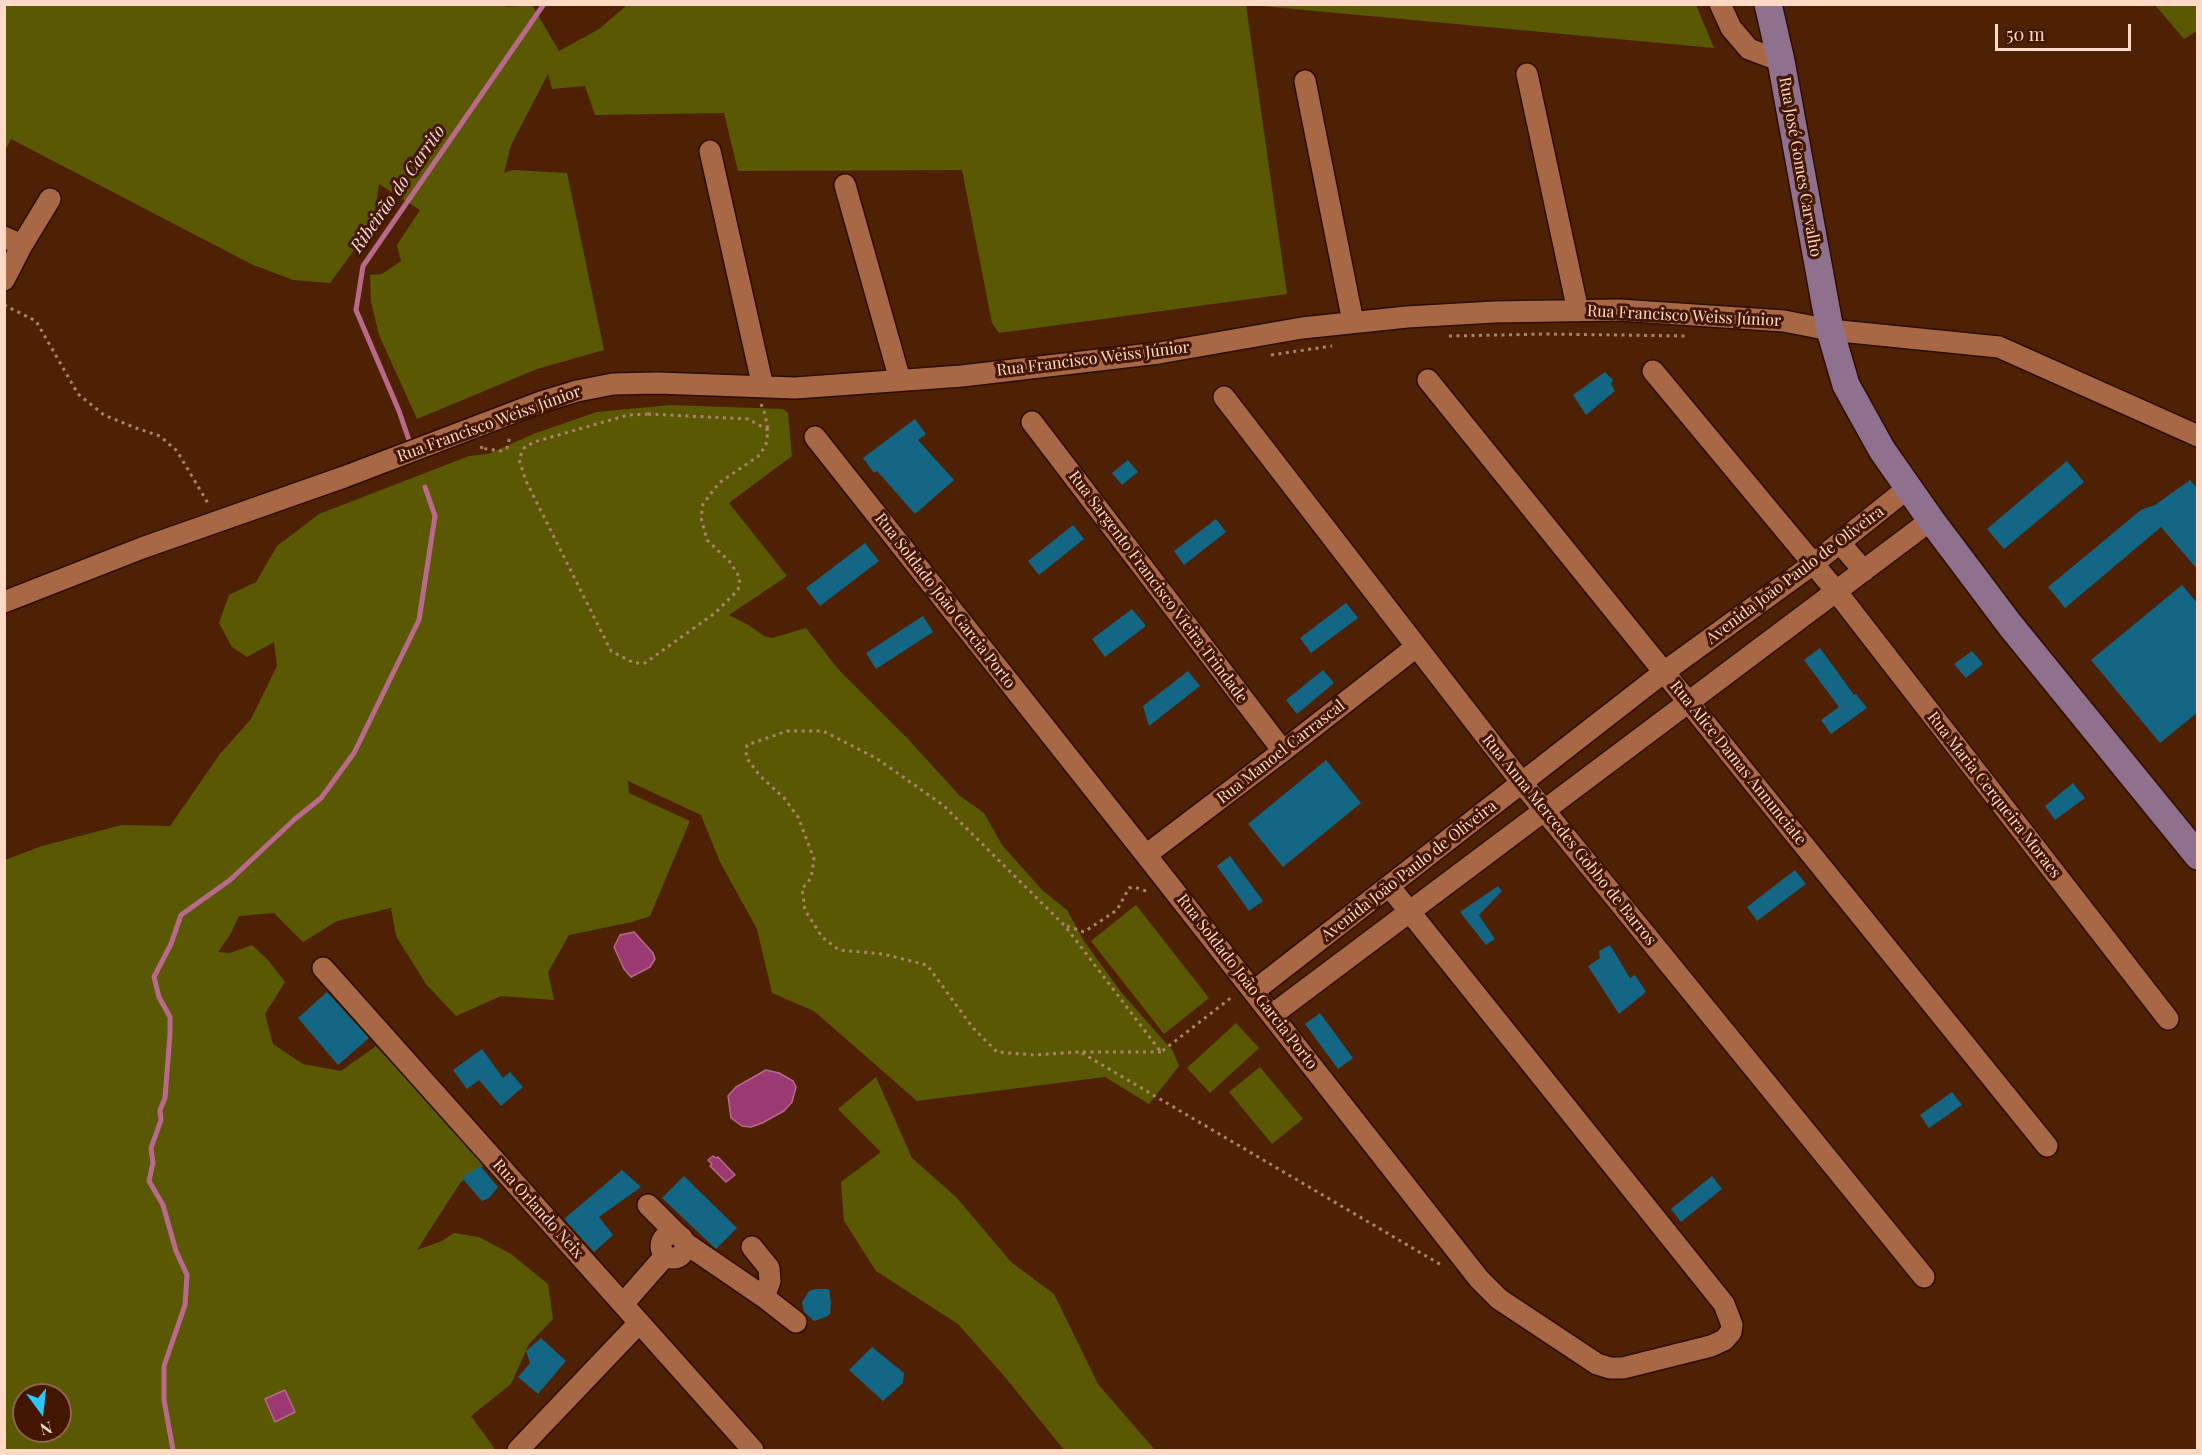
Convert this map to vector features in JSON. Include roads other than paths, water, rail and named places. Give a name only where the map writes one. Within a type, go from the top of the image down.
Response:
[{"type":"main road","name":"Rua José Gomes Carvalho","points":[[1768,4],[1781,61],[1830,330],[1846,385],[1872,433],[1931,520],[2010,625],[2198,856]]},
{"type":"street","points":[[1720,4],[1731,28],[1749,49],[1781,61]]},
{"type":"street","points":[[1527,74],[1578,311]]},
{"type":"street","points":[[1305,81],[1353,322]]},
{"type":"street","points":[[710,151],[763,387]]},
{"type":"street","points":[[846,185],[900,380]]},
{"type":"street","points":[[4,280],[13,241],[50,199]]},
{"type":"street","name":"Rua Francisco Weiss Júnior","points":[[4,602],[142,548],[344,477],[541,402],[577,391],[613,384],[805,387],[962,376],[1159,352],[1302,328],[1407,317],[1494,312],[1619,310],[1784,321],[1830,330],[1999,347],[2198,436]]},
{"type":"street","points":[[1653,370],[1816,568]]},
{"type":"street","name":"Rua Alice Damas Annunciate","points":[[1428,380],[2047,1146]]},
{"type":"street","name":"Rua Anna Mercedes Gobbo de Barros","points":[[1224,397],[1522,783],[1924,1277]]},
{"type":"street","name":"Rua Sargento Francisco Vieira Trindade","points":[[1032,422],[1283,751]]},
{"type":"street","name":"Rua Soldado João Garcia Porto","points":[[816,437],[1479,1279],[1499,1299],[1597,1364],[1610,1368],[1623,1368],[1711,1347],[1724,1340],[1731,1332],[1732,1325],[1724,1304],[1408,911]]},
{"type":"street","name":"Avenida João Paulo de Oliveira","points":[[1251,988],[1389,886],[1664,672],[1816,568],[1840,543],[1908,488]]},
{"type":"street","name":"Avenida João Paulo de Oliveira","points":[[1272,1015],[1931,520]]},
{"type":"street","points":[[1840,543],[1864,571]]},
{"type":"street","name":"Rua Maria Cerqueira Moraes","points":[[1816,568],[2168,1019]]},
{"type":"street","name":"Rua Manoel Carrascal","points":[[1146,855],[1416,647]]},
{"type":"street","points":[[1389,886],[1408,911]]},
{"type":"street","name":"Rua Orlando Neix","points":[[323,969],[753,1450]]},
{"type":"street","points":[[648,1205],[682,1239],[796,1322]]},
{"type":"street","points":[[623,1304],[665,1256],[672,1259],[680,1257],[684,1251],[682,1239]]},
{"type":"street","points":[[752,1247],[769,1268],[771,1275],[764,1297]]},
{"type":"street","points":[[518,1450],[639,1323]]},
{"type":"waterway","name":"Ribeirão do Carrito","points":[[410,443],[399,411],[356,310],[363,266],[544,4]]},
{"type":"waterway","points":[[173,1450],[164,1400],[164,1366],[185,1305],[187,1275],[176,1251],[163,1205],[149,1181],[153,1163],[151,1148],[161,1120],[160,1110],[165,1098],[170,1034],[170,1017],[159,997],[154,977],[171,944],[181,915],[230,880],[295,819],[321,798],[354,753],[419,620],[435,516],[425,487]]}]
